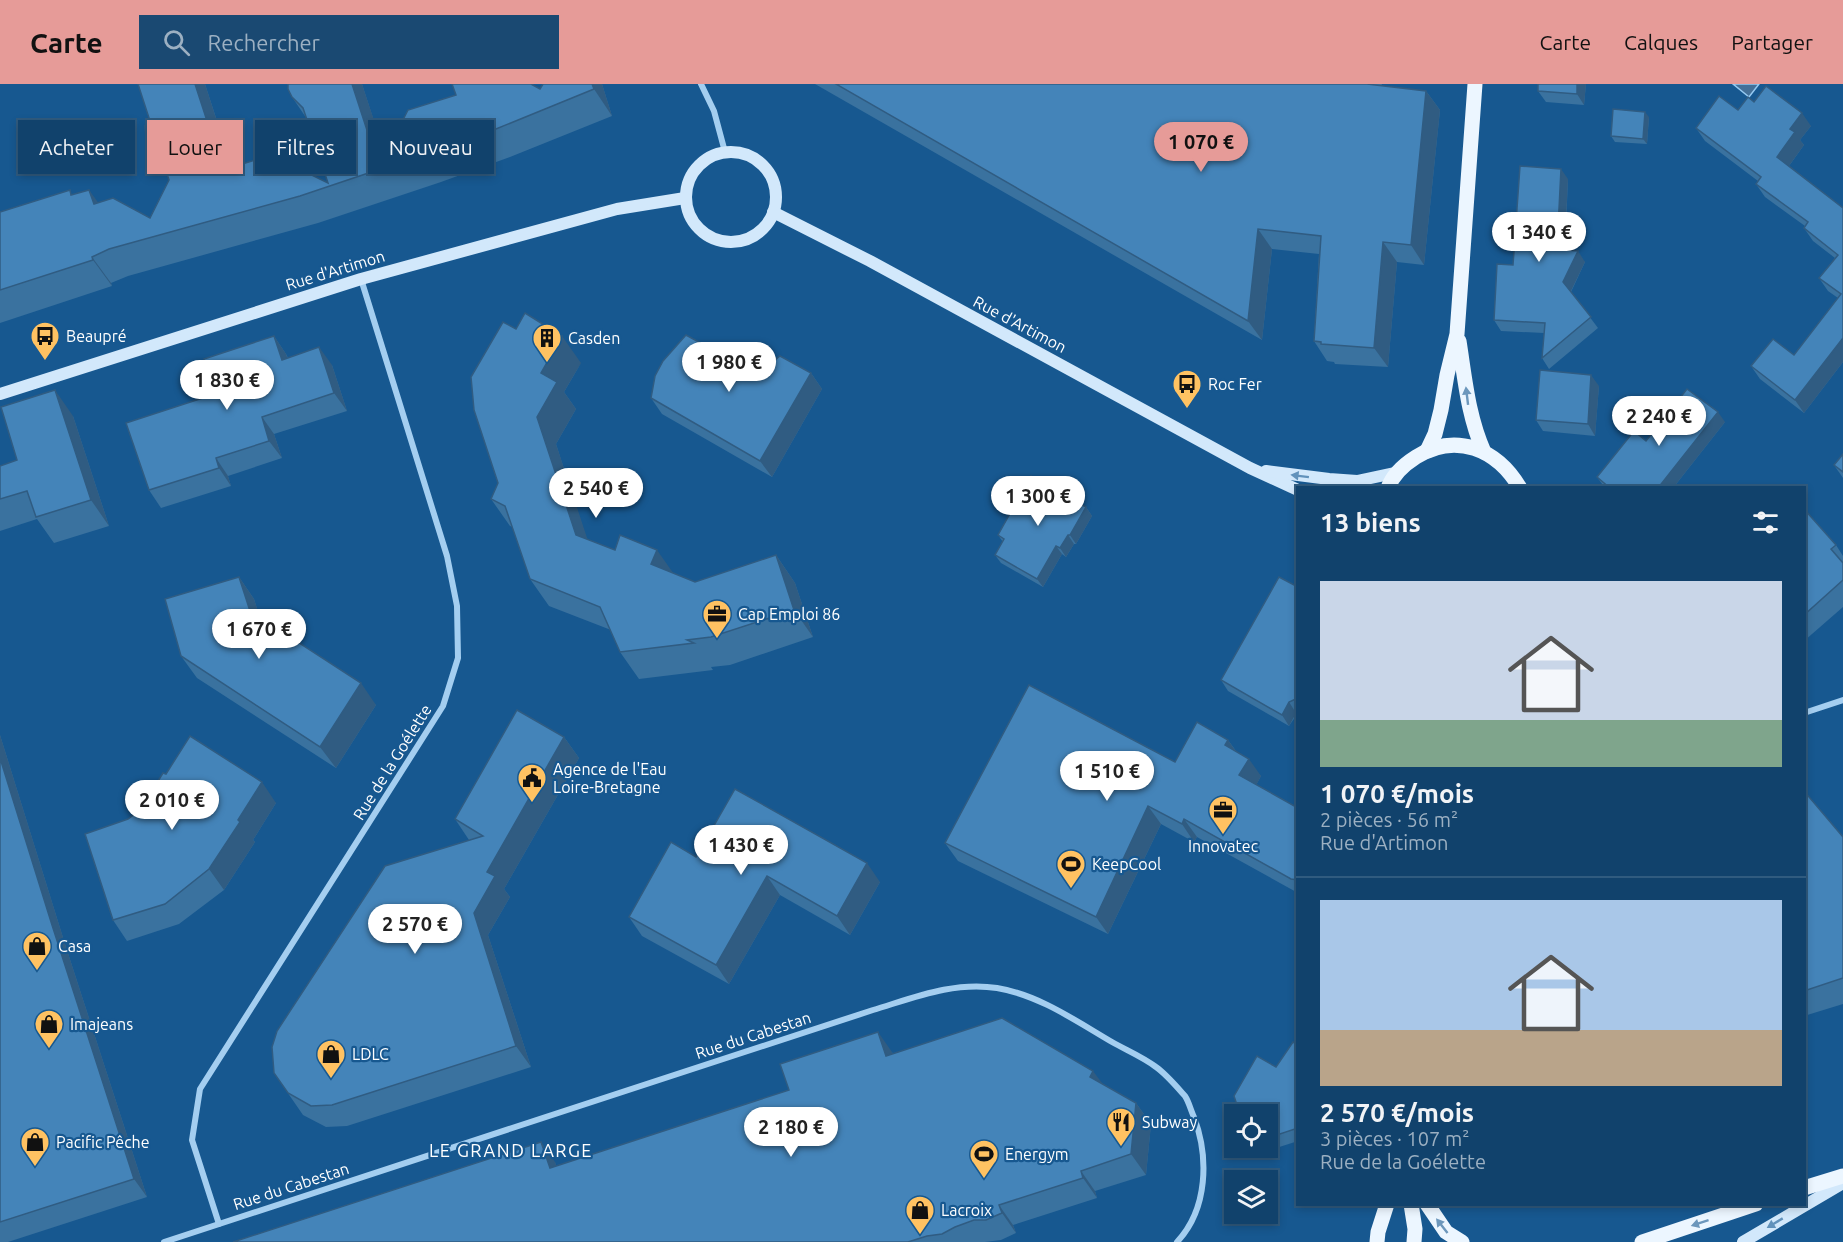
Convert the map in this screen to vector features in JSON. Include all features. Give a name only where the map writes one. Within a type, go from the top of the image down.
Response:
[{"type":"main road","points":[[1427,451],[1435,434],[1457,334],[1475,84]]},
{"type":"main road","points":[[1457,334],[1468,409],[1474,431],[1484,452]]},
{"type":"main road","points":[[1389,486],[1404,465],[1427,451],[1450,445],[1474,447],[1496,459],[1518,486]]},
{"type":"main road","points":[[1806,1187],[1843,1176]]},
{"type":"main road","points":[[1377,1242],[1386,1206]]},
{"type":"main road","points":[[1412,1206],[1414,1242]]},
{"type":"main road","points":[[1428,1206],[1446,1232],[1462,1242]]},
{"type":"main road","points":[[1642,1242],[1750,1206]]},
{"type":"street","points":[[701,84],[714,111],[725,152]]},
{"type":"street","points":[[725,152],[743,153],[760,162],[771,177],[776,194],[773,213],[766,226],[754,236],[739,242],[723,242],[708,237],[696,227],[688,213],[685,198],[690,176],[704,160],[725,152]]},
{"type":"street","name":"Rue d'Artimon","points":[[0,394],[361,279],[616,209],[685,198]]},
{"type":"street","name":"Rue d'Artimon","points":[[773,213],[870,261],[1250,468],[1296,489]]},
{"type":"street","name":"Rue de la Goélette","points":[[219,1224],[192,1140],[200,1089],[443,706],[458,658],[458,606],[447,556],[361,279]]},
{"type":"street","name":"Rue d'Artimon","points":[[1250,468],[1291,475],[1357,481],[1399,472]]},
{"type":"street","points":[[1806,712],[1843,700]]},
{"type":"street","name":"Rue du Cabestan","points":[[164,1242],[873,1010],[936,991],[967,985],[998,988],[1035,998],[1156,1066],[1186,1098],[1199,1131],[1204,1158],[1202,1190],[1194,1215],[1177,1242]]},
{"type":"street","points":[[1806,1205],[1843,1183]]},
{"type":"street","points":[[1743,1242],[1804,1206]]},
{"type":"water","points":[[1733,84],[1759,84],[1749,97]]},
{"type":"building","points":[[138,84],[195,84],[207,120],[148,120]]},
{"type":"building","points":[[288,84],[352,84],[368,133],[368,173],[300,196],[109,249],[92,257],[93,260],[0,290],[0,212],[70,190],[71,195],[89,190],[94,204],[113,198],[150,218],[169,180],[167,174],[243,174],[243,164],[255,160],[255,174],[310,174],[328,183],[325,174],[356,174],[356,120],[307,120],[303,108],[292,97],[288,89]]},
{"type":"building","points":[[452,84],[531,84],[540,89],[543,84],[592,84],[594,89],[494,130],[494,120],[403,120],[408,110],[456,95]]},
{"type":"building","points":[[836,84],[1367,84],[1426,91],[1411,245],[1383,242],[1374,348],[1321,344],[1321,342],[1314,341],[1321,236],[1258,229],[1248,321]]},
{"type":"building","points":[[1538,84],[1577,84],[1577,94],[1538,91]]},
{"type":"building","points":[[1766,86],[1802,113],[1790,129],[1795,132],[1777,157],[1843,208],[1843,338],[1795,400],[1751,366],[1773,339],[1794,355],[1841,294],[1819,278],[1838,255],[1804,228],[1808,222],[1756,184],[1761,177],[1696,128],[1719,96],[1738,110],[1748,97],[1754,102]]},
{"type":"building","points":[[1613,109],[1645,112],[1643,139],[1611,136]]},
{"type":"building","points":[[1520,166],[1561,169],[1557,249],[1578,251],[1563,282],[1591,317],[1542,358],[1545,323],[1494,320],[1497,264],[1513,265]]},
{"type":"building","points":[[525,313],[562,336],[541,373],[557,382],[537,417],[576,535],[615,550],[620,535],[657,550],[651,564],[695,582],[776,555],[794,610],[711,637],[687,640],[694,643],[620,652],[600,607],[530,579],[505,506],[491,499],[498,483],[474,410],[471,377],[503,322],[516,329]]},
{"type":"building","points":[[686,335],[715,351],[721,344],[762,370],[780,356],[811,373],[760,461],[651,398],[655,376],[663,361]]},
{"type":"building","points":[[274,336],[282,360],[319,347],[334,393],[262,417],[269,441],[216,458],[219,468],[149,490],[126,423],[215,394],[204,359]]},
{"type":"building","points":[[1540,370],[1591,375],[1588,424],[1536,420]]},
{"type":"building","points":[[1687,389],[1718,412],[1660,486],[1608,486],[1597,477],[1634,431],[1646,441]]},
{"type":"building","points":[[55,390],[91,500],[36,517],[27,491],[0,499],[0,466],[17,460],[1,407]]},
{"type":"building","points":[[1843,454],[1843,472],[1834,465]]},
{"type":"building","points":[[1031,476],[1086,507],[1060,548],[1056,546],[1037,579],[995,555],[1004,539],[998,535]]},
{"type":"building","points":[[1806,511],[1836,545],[1831,549],[1843,563],[1843,580],[1806,613]]},
{"type":"building","points":[[239,577],[250,611],[361,683],[320,747],[181,656],[165,599]]},
{"type":"building","points":[[1279,577],[1296,586],[1296,699],[1289,702],[1282,715],[1221,680]]},
{"type":"building","points":[[1029,685],[1175,762],[1197,722],[1228,740],[1225,745],[1249,759],[1239,775],[1296,807],[1296,880],[1184,819],[1182,824],[1148,806],[1096,917],[945,843]]},
{"type":"building","points":[[517,710],[564,737],[487,872],[495,876],[474,913],[516,1046],[332,1105],[311,1106],[288,1093],[274,1073],[272,1047],[277,1031],[385,866],[483,836],[455,819]]},
{"type":"building","points":[[190,736],[262,782],[238,820],[240,822],[209,869],[165,904],[113,920],[85,834],[128,819],[140,810]]},
{"type":"building","points":[[0,758],[134,1179],[0,1222]]},
{"type":"building","points":[[735,789],[867,863],[837,916],[767,876],[716,965],[629,917],[671,842],[696,857]]},
{"type":"building","points":[[1806,793],[1843,837],[1843,978],[1806,990]]},
{"type":"building","points":[[1002,1018],[1093,1071],[1090,1077],[1136,1103],[1131,1154],[1081,1171],[1083,1178],[999,1205],[1002,1213],[986,1220],[974,1220],[942,1234],[908,1242],[233,1242],[541,1142],[550,1168],[789,1090],[780,1064],[878,1032],[886,1056]]},
{"type":"building","points":[[1293,1042],[1296,1044],[1296,1129],[1278,1135],[1278,1104],[1237,1104],[1234,1096],[1257,1056],[1276,1067]]},
{"type":"place","name":"Beaupré","points":[[45,362]]},
{"type":"place","name":"Casden","points":[[547,364]]},
{"type":"place","name":"Roc Fer","points":[[1187,410]]},
{"type":"place","name":"Cap Emploi 86","points":[[717,640]]},
{"type":"place","name":"Agence de l'Eau Loire-Bretagne","points":[[532,804]]},
{"type":"place","name":"Innovatec","points":[[1223,836]]},
{"type":"place","name":"KeepCool","points":[[1071,890]]},
{"type":"place","name":"Casa","points":[[37,972]]},
{"type":"place","name":"Imajeans","points":[[49,1050]]},
{"type":"place","name":"LDLC","points":[[331,1080]]},
{"type":"place","name":"Subway","points":[[1121,1148]]},
{"type":"place","name":"Pacific Pêche","points":[[35,1168]]},
{"type":"place","name":"Energym","points":[[984,1180]]},
{"type":"place","name":"Lacroix","points":[[920,1236]]},
{"type":"district","name":"LE GRAND LARGE","points":[[511,1150]]}]
